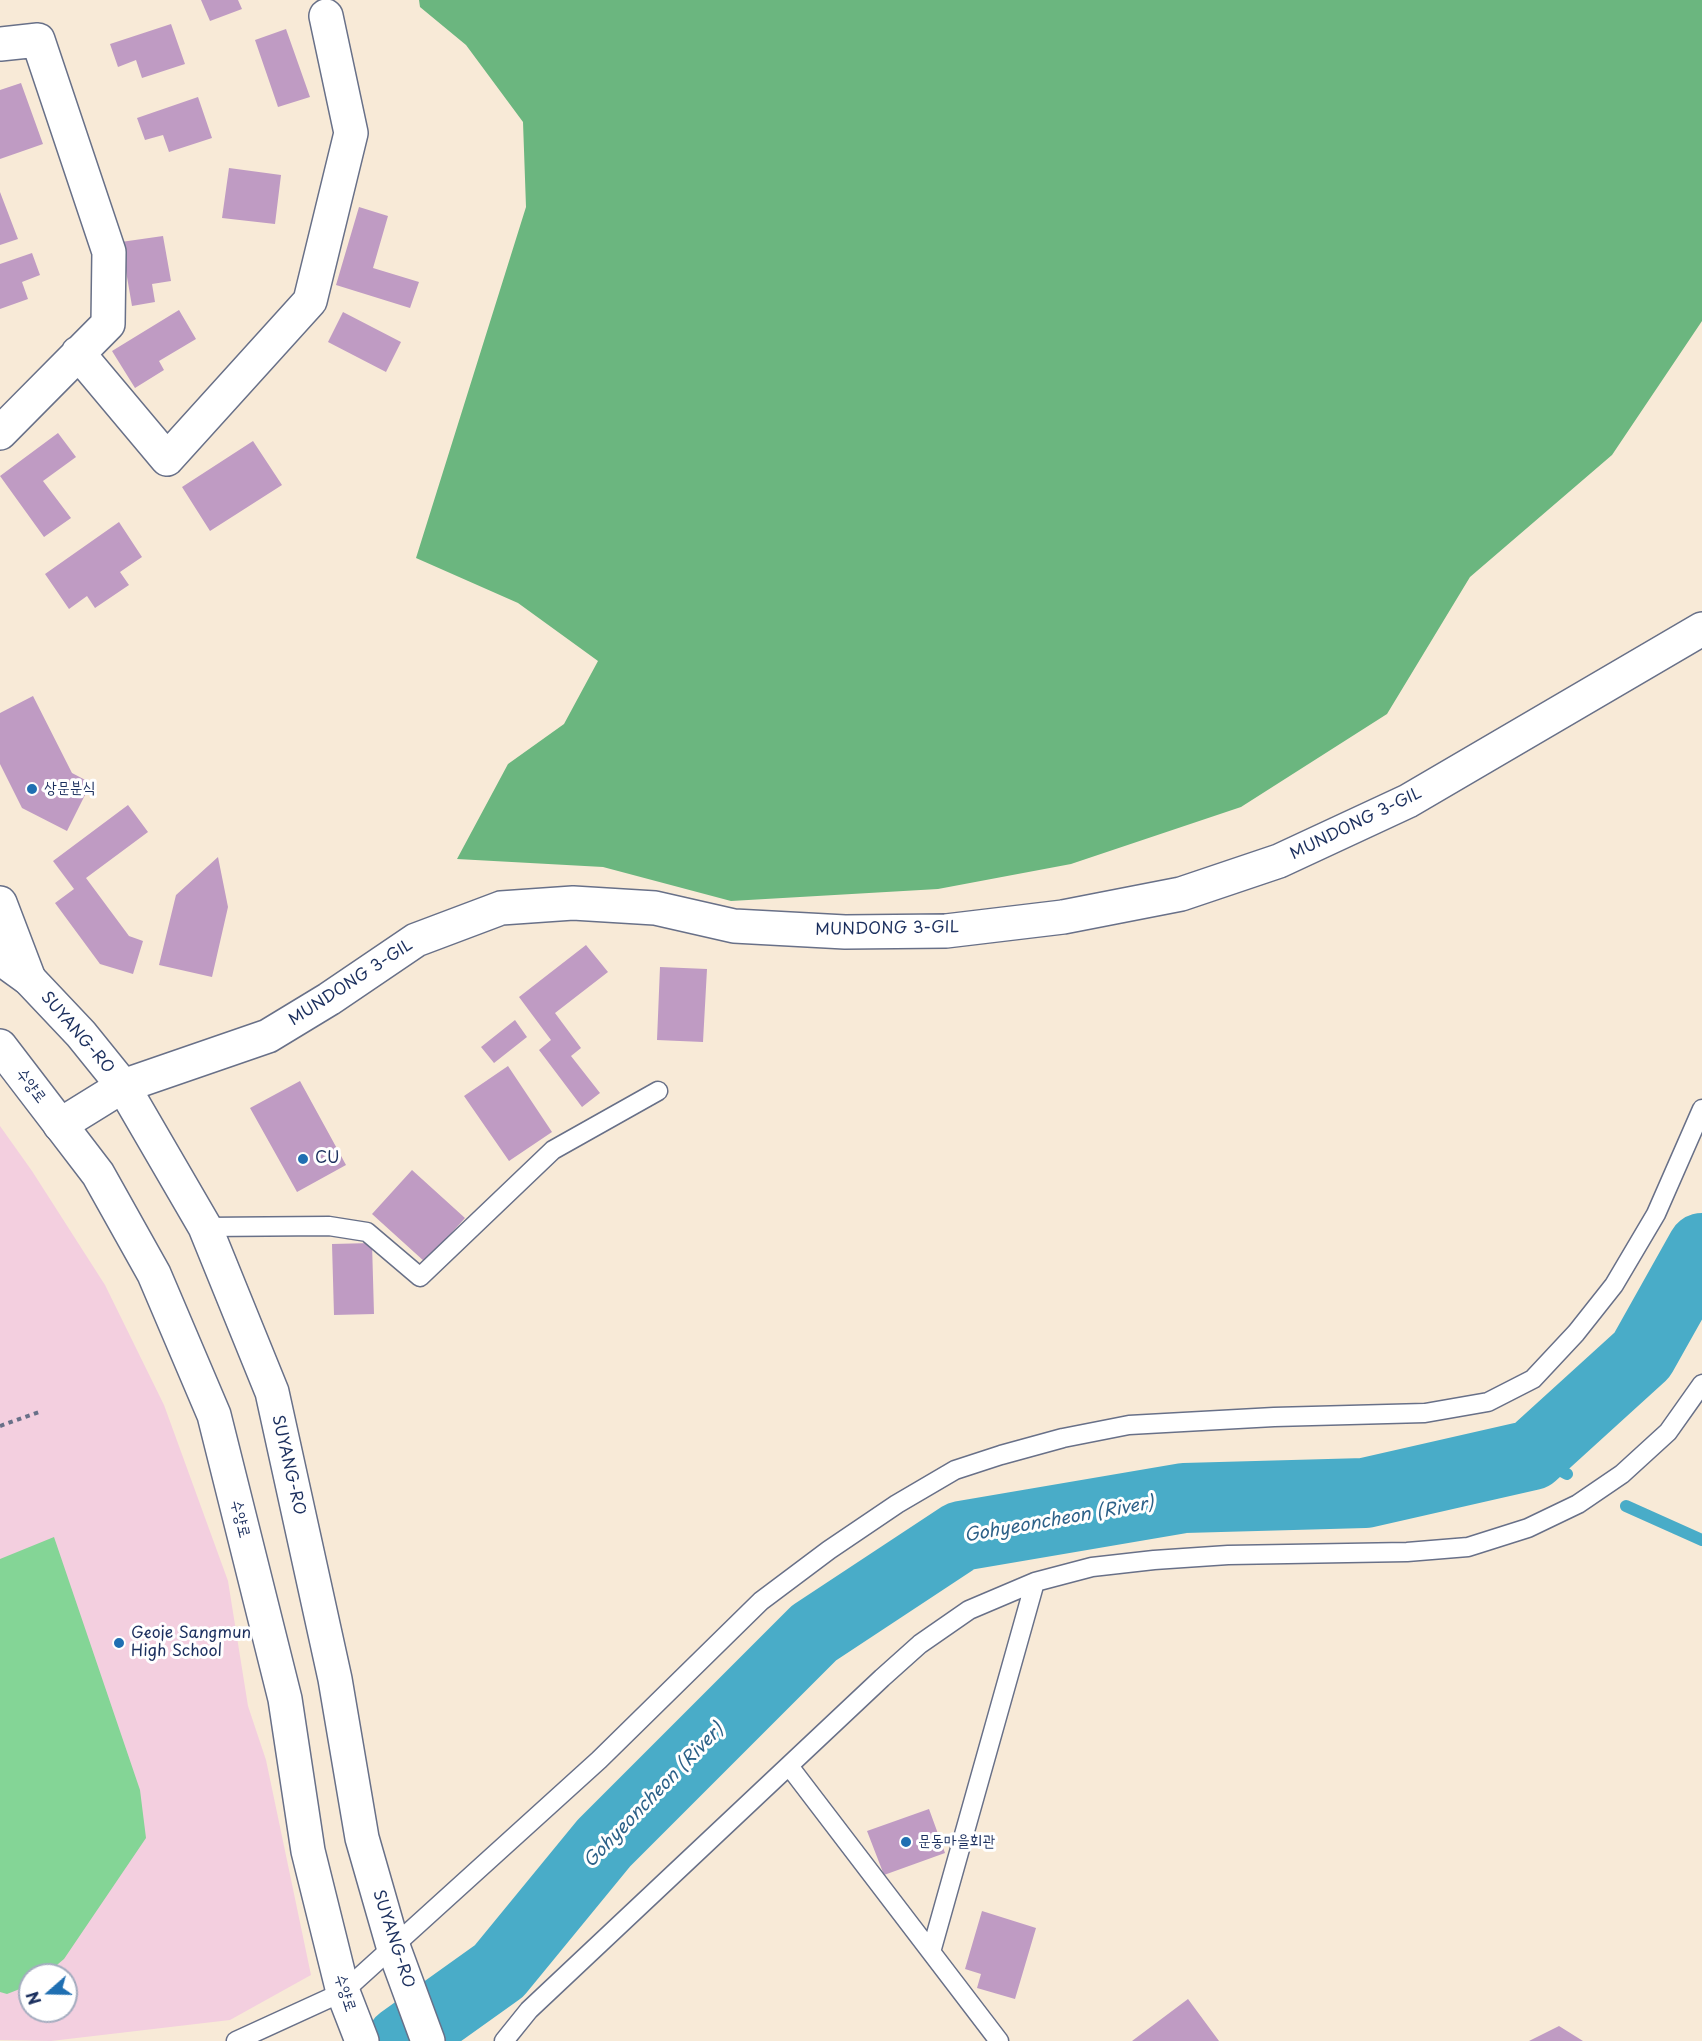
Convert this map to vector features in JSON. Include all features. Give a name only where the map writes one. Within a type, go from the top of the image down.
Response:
[{"type":"street","points":[[78,353],[167,459],[310,301],[351,133],[326,16]]},
{"type":"street","points":[[0,44],[38,40],[109,252],[108,324],[0,433]]},
{"type":"street","name":"MUNDONG 3-GIL","points":[[60,1125],[123,1086],[268,1036],[329,999],[416,940],[501,908],[573,903],[655,908],[734,926],[845,932],[946,931],[1063,917],[1181,894],[1279,861],[1408,801],[1702,629]]},
{"type":"street","points":[[0,903],[29,979]]},
{"type":"street","name":"SUYANG-RO","points":[[0,958],[29,979],[81,1034],[123,1086],[205,1227],[272,1392],[335,1678],[362,1838],[393,1946],[428,2041]]},
{"type":"street","name":"수양로","points":[[0,1046],[98,1174],[154,1274],[214,1415],[285,1699],[308,1851],[343,1992],[362,2041]]},
{"type":"lane","points":[[205,1227],[329,1226],[367,1232],[420,1277],[553,1150],[658,1091]]},
{"type":"lane","points":[[236,2041],[343,1992],[599,1760],[761,1601],[829,1550],[897,1504],[955,1470],[1063,1438],[1129,1425],[1425,1413],[1488,1402],[1533,1378],[1576,1333],[1614,1285],[1656,1214],[1702,1109]]},
{"type":"lane","points":[[504,2041],[529,2010],[920,1644],[969,1610],[1035,1582],[1092,1568],[1154,1560],[1228,1555],[1407,1552],[1468,1547],[1528,1528],[1578,1504],[1622,1474],[1668,1432],[1702,1384]]},
{"type":"lane","points":[[931,1952],[1035,1582]]},
{"type":"lane","points":[[789,1766],[999,2041]]},
{"type":"path","points":[[0,1426],[42,1411]]},
{"type":"shaded area","name":"Geoje Sangmun High School","points":[[0,1126],[32,1171],[105,1285],[164,1405],[228,1581],[248,1706],[266,1760],[311,1975],[230,2020],[51,2041],[0,2040]]},
{"type":"green space","points":[[419,0],[1702,0],[1702,321],[1612,455],[1470,577],[1387,714],[1241,807],[1071,864],[938,889],[731,901],[603,867],[457,859],[508,764],[564,724],[598,661],[518,603],[416,558],[526,207],[523,122],[466,45],[420,7]]},
{"type":"green space","points":[[54,1537],[140,1790],[146,1838],[64,1959],[59,1963],[18,1963],[18,1990],[7,1994],[0,1992],[0,1559]]},
{"type":"building","points":[[201,0],[238,0],[242,9],[210,21]]},
{"type":"building","points":[[171,24],[185,64],[142,78],[136,60],[118,67],[110,44]]},
{"type":"building","points":[[286,29],[310,97],[278,107],[255,40]]},
{"type":"building","points":[[21,83],[43,144],[0,159],[0,90]]},
{"type":"building","points":[[198,97],[212,138],[169,152],[163,135],[145,140],[137,118]]},
{"type":"building","points":[[229,168],[281,175],[275,224],[222,218]]},
{"type":"building","points":[[0,192],[18,239],[0,245]]},
{"type":"building","points":[[359,207],[388,216],[373,268],[419,282],[410,308],[336,285]]},
{"type":"building","points":[[163,236],[171,281],[152,284],[155,302],[132,306],[121,242]]},
{"type":"building","points":[[32,253],[40,275],[22,282],[28,299],[0,309],[0,264]]},
{"type":"building","points":[[179,310],[196,339],[159,361],[164,370],[135,388],[112,351]]},
{"type":"building","points":[[343,312],[401,342],[386,372],[328,342]]},
{"type":"building","points":[[58,433],[76,457],[43,481],[71,518],[44,537],[0,476]]},
{"type":"building","points":[[253,441],[282,485],[210,531],[182,487]]},
{"type":"building","points":[[119,522],[142,557],[120,572],[129,585],[95,608],[87,596],[69,609],[45,574]]},
{"type":"building","points":[[33,696],[72,773],[91,783],[67,831],[22,808],[0,764],[0,713]]},
{"type":"building","points":[[128,805],[148,832],[86,878],[129,936],[143,941],[133,974],[100,964],[55,903],[74,889],[53,861]]},
{"type":"building","points":[[218,857],[228,907],[212,977],[159,965],[176,895]]},
{"type":"building","points":[[586,945],[608,972],[555,1013],[581,1048],[571,1056],[600,1093],[582,1107],[539,1050],[551,1040],[519,997]]},
{"type":"building","points":[[660,967],[707,969],[703,1042],[657,1040]]},
{"type":"building","points":[[515,1020],[527,1037],[494,1063],[481,1047]]},
{"type":"building","points":[[508,1066],[552,1132],[509,1161],[464,1096]]},
{"type":"building","points":[[300,1081],[346,1165],[297,1192],[250,1108]]},
{"type":"building","points":[[412,1170],[465,1218],[425,1262],[372,1214]]},
{"type":"building","points":[[372,1243],[374,1314],[334,1315],[332,1244]]},
{"type":"building","name":"문동마을회관","points":[[929,1809],[945,1853],[884,1875],[867,1831]]},
{"type":"building","points":[[982,1911],[1036,1928],[1015,1999],[977,1988],[981,1974],[965,1969]]},
{"type":"building","points":[[1188,1999],[1219,2041],[1132,2041]]},
{"type":"building","points":[[1559,2026],[1583,2041],[1529,2041]]},
{"type":"waterway","name":"Gohyeoncheon (River)","points":[[401,2041],[499,1971],[604,1843],[814,1633],[961,1536],[1184,1498],[1365,1493],[1532,1455],[1642,1355],[1702,1248]]},
{"type":"waterway","points":[[1532,1455],[1567,1474]]},
{"type":"waterway","points":[[1626,1506],[1702,1540]]},
{"type":"place","name":"상문분식","points":[[32,789]]},
{"type":"place","name":"CU","points":[[303,1159]]},
{"type":"place","name":"Geoje Sangmun High School","points":[[119,1643]]},
{"type":"place","name":"문동마을회관","points":[[906,1842]]}]
